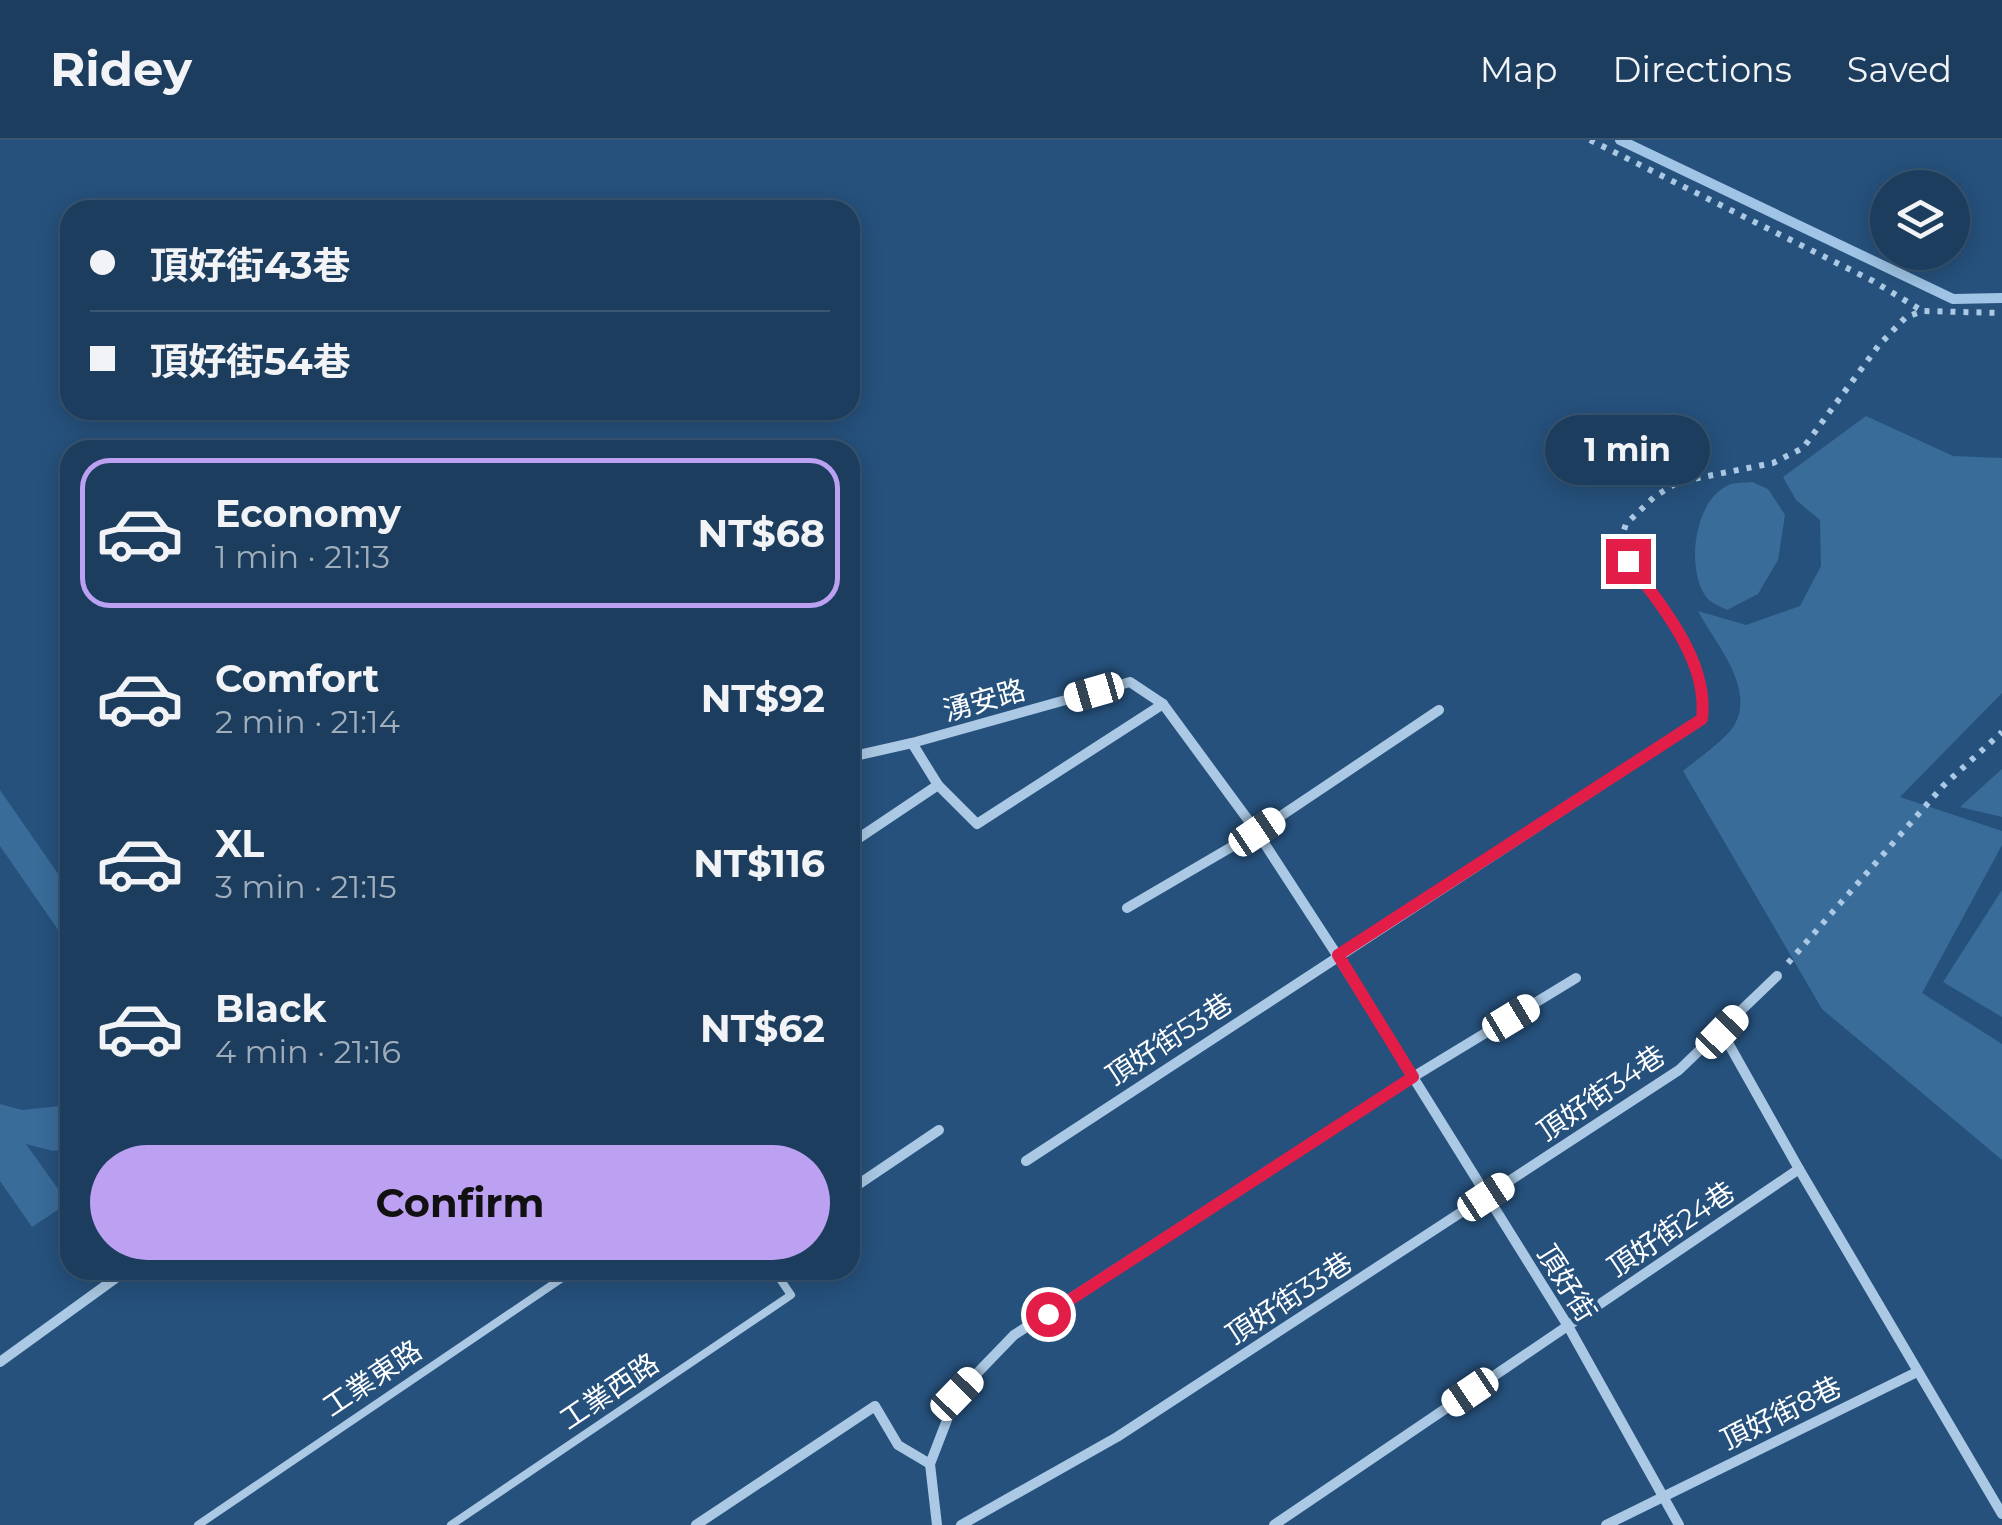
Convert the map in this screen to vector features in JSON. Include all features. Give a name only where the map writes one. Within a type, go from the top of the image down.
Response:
[{"type":"street","name":"頂好街53巷","points":[[1026,1161],[1702,719],[1700,676],[1655,597],[1628,561]]},
{"type":"street","name":"頂好街","points":[[1130,682],[1162,704],[1257,832],[1338,955],[1568,1326],[1679,1525]]},
{"type":"street","name":"湧安路","points":[[860,755],[912,744],[1130,682]]},
{"type":"street","points":[[912,744],[938,785],[977,824],[1162,704]]},
{"type":"street","points":[[1127,908],[1257,832],[1439,710]]},
{"type":"street","points":[[860,837],[938,785]]},
{"type":"street","name":"頂好街34巷","points":[[1486,1197],[1679,1070],[1777,976]]},
{"type":"street","points":[[937,1525],[930,1464],[957,1394],[1014,1335],[1413,1077],[1576,978]]},
{"type":"street","points":[[1722,1032],[1798,1170],[2002,1514]]},
{"type":"street","points":[[860,1183],[939,1130]]},
{"type":"street","name":"頂好街24巷","points":[[1274,1525],[1798,1170]]},
{"type":"street","name":"頂好街33巷","points":[[961,1525],[1117,1437],[1486,1197]]},
{"type":"street","points":[[0,1362],[113,1280]]},
{"type":"street","name":"頂好街8巷","points":[[1606,1525],[1916,1372]]},
{"type":"street","points":[[696,1525],[874,1406],[898,1445],[930,1464]]},
{"type":"lane","name":"工業東路","points":[[198,1525],[559,1280]]},
{"type":"lane","name":"工業西路","points":[[451,1525],[792,1295],[781,1280]]},
{"type":"path","points":[[1590,140],[1872,281],[1922,311]]},
{"type":"path","points":[[1628,561],[1621,552],[1620,540],[1626,524],[1654,496],[1678,482],[1773,463],[1803,448],[1880,345],[1906,317],[1922,311],[2002,313]]},
{"type":"path","points":[[1777,976],[1944,786],[2002,732]]},
{"type":"shaded area","points":[[1866,416],[1953,456],[2002,458],[2002,693],[1900,797],[2002,831],[2002,845],[1922,993],[2002,1044],[2002,1160],[1822,1009],[1683,771],[1726,736],[1740,710],[1737,680],[1698,611],[1746,625],[1800,606],[1821,566],[1820,520],[1796,500],[1783,477]]},
{"type":"shaded area","points":[[1752,482],[1768,489],[1785,515],[1778,560],[1758,594],[1727,610],[1709,600],[1700,586],[1695,554],[1697,536],[1701,520],[1717,493],[1731,484]]},
{"type":"shaded area","points":[[2002,769],[2002,817],[1960,807]]},
{"type":"shaded area","points":[[0,790],[60,877],[60,933],[0,846]]},
{"type":"shaded area","points":[[2002,890],[2002,1017],[1943,982]]},
{"type":"shaded area","points":[[0,1104],[22,1110],[60,1106],[60,1150],[26,1144],[60,1192],[60,1208],[32,1227],[0,1181]]},
{"type":"waterway","points":[[1620,140],[1953,299],[2002,298]]},
{"type":"route","points":[[1048,1314],[1413,1077],[1338,955],[1702,719],[1700,676],[1655,597],[1628,561]]}]
